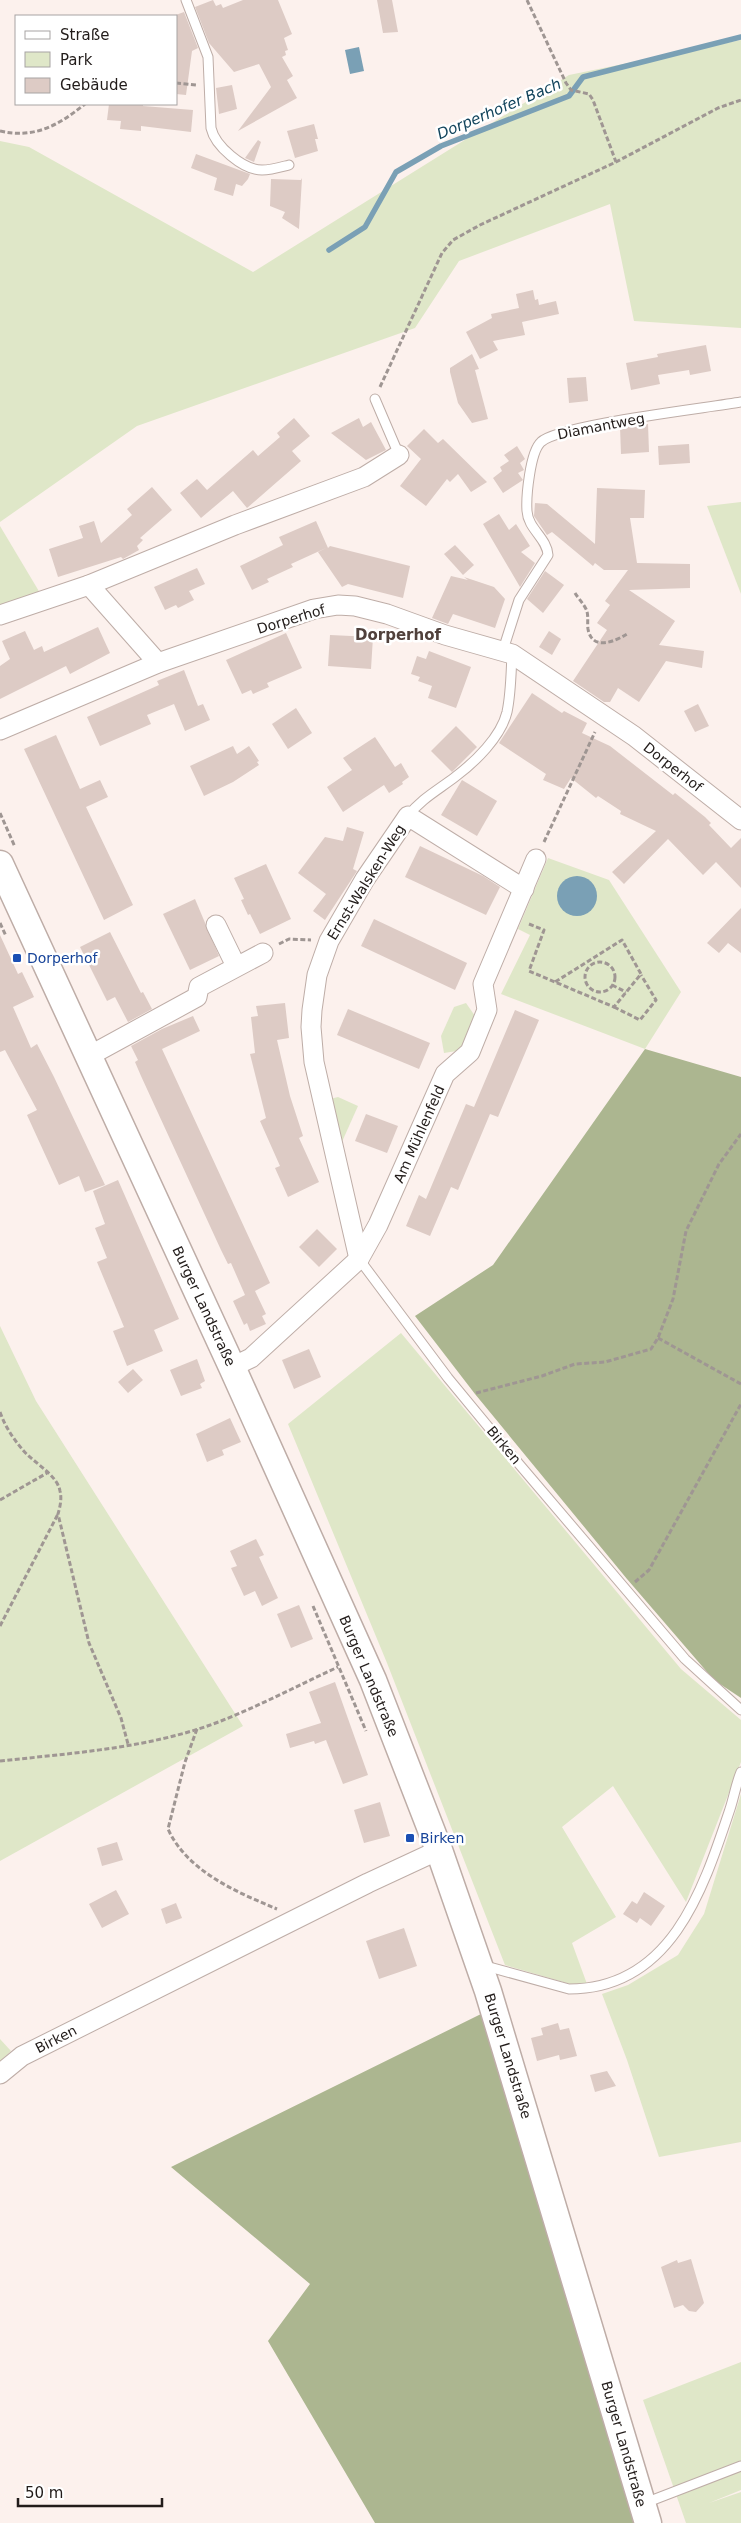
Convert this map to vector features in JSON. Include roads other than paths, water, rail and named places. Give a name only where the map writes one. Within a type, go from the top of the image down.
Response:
[{"type":"main road","name":"Burger Landstraße","points":[[0,864],[232,1367],[373,1680],[439,1850],[479,1964],[645,2514]]},
{"type":"street","points":[[0,615],[89,585],[235,525],[364,477],[399,455]]},
{"type":"street","points":[[89,585],[158,663]]},
{"type":"street","name":"Dorperhof","points":[[0,730],[158,663],[314,609],[338,605],[355,606],[387,614],[444,635],[508,652],[604,715],[741,820]]},
{"type":"street","name":"Ernst-Walsken-Weg","points":[[359,1259],[312,1043],[313,999],[318,975],[329,941],[365,880],[408,816],[524,889]]},
{"type":"street","name":"Am Mühlenfeld","points":[[232,1367],[251,1358],[359,1259],[378,1225],[445,1074],[470,1052],[487,1010],[483,984],[536,859]]},
{"type":"street","points":[[216,925],[236,966]]},
{"type":"street","points":[[89,1056],[197,997],[199,988],[236,966],[263,953]]},
{"type":"street","name":"Birken","points":[[0,2074],[22,2056],[368,1883],[439,1850]]},
{"type":"lane","points":[[186,0],[208,57],[212,128],[220,144],[254,169],[271,169],[289,165]]},
{"type":"lane","points":[[375,399],[399,455]]},
{"type":"lane","name":"Diamantweg","points":[[508,652],[520,600],[547,560],[548,555],[546,546],[531,524],[527,511],[533,455],[539,443],[549,436],[596,425],[741,402]]},
{"type":"lane","points":[[408,816],[419,802],[456,776],[486,747],[503,724],[507,712],[508,652]]},
{"type":"lane","name":"Birken","points":[[359,1259],[464,1397],[685,1659],[741,1710]]},
{"type":"lane","points":[[479,1964],[569,1989],[583,1989],[620,1980],[656,1957],[674,1936],[695,1903],[741,1772]]},
{"type":"lane","points":[[645,2514],[741,2466]]},
{"type":"water","points":[[359,47],[364,71],[350,74],[345,50]]},
{"type":"water","points":[[581,876],[588,879],[594,885],[597,896],[596,904],[588,913],[581,916],[573,916],[566,913],[558,904],[557,892],[560,885],[569,877]]},
{"type":"waterway","name":"Dorperhofer Bach","points":[[329,250],[365,227],[396,172],[441,146],[569,96],[583,77],[741,37]]},
{"type":"place","name":"Dorperhof","points":[[17,958]]},
{"type":"place","name":"Birken","points":[[410,1838]]},
{"type":"district","name":"Dorperhof","points":[[398,635]]}]
